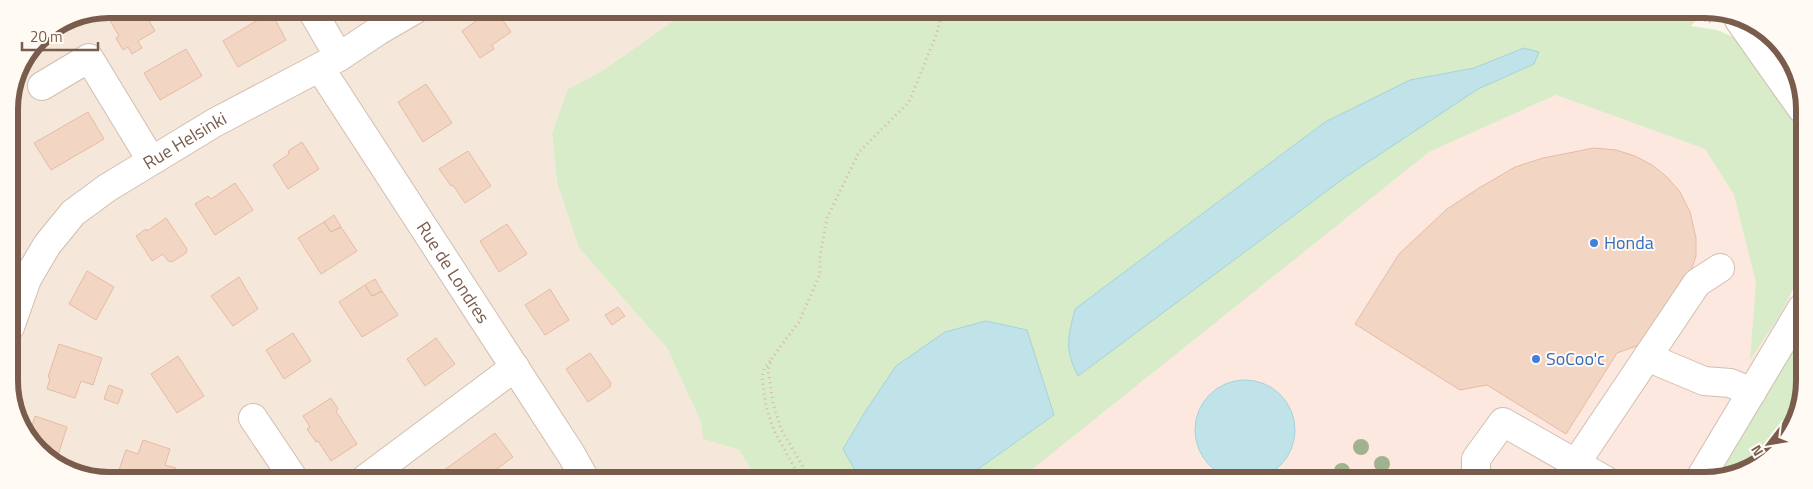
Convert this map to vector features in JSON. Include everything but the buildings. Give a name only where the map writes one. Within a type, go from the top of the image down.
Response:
[{"type":"street","name":"Rue de Londres","points":[[314,18],[329,62],[581,472]]},
{"type":"street","name":"Rue Helsinki","points":[[18,304],[27,279],[47,245],[73,213],[107,188],[151,160],[214,123],[329,62],[400,18]]},
{"type":"street","points":[[1743,26],[1795,100]]},
{"type":"street","points":[[42,86],[89,58],[151,160]]},
{"type":"street","points":[[1576,463],[1697,283],[1720,268]]},
{"type":"street","points":[[1704,471],[1796,318]]},
{"type":"street","points":[[1647,357],[1704,381],[1730,383],[1752,392]]},
{"type":"street","points":[[375,472],[515,367]]},
{"type":"street","points":[[253,418],[290,472]]},
{"type":"street","points":[[1476,471],[1476,459],[1503,422],[1590,471]]},
{"type":"path","points":[[798,472],[774,431],[766,406],[762,377],[764,369],[799,322],[820,274],[820,256],[827,218],[859,152],[909,102],[937,33],[940,18]]},
{"type":"path","points":[[1697,18],[1715,24],[1731,21]]},
{"type":"path","points":[[772,358],[768,370],[773,403],[781,429],[806,472]]},
{"type":"shaded area","points":[[96,18],[677,18],[602,71],[568,89],[552,133],[557,183],[579,248],[667,348],[701,422],[703,439],[739,450],[752,472],[108,472],[79,467],[68,462],[48,449],[36,436],[24,415],[18,393],[18,102],[19,91],[27,68],[40,48],[53,36],[74,24]]},
{"type":"shaded area","points":[[1556,95],[1705,149],[1783,271],[1796,310],[1795,393],[1791,410],[1777,436],[1760,453],[1739,465],[1711,471],[1029,471],[1429,152]]},
{"type":"green space","points":[[677,18],[1697,18],[1691,26],[1717,30],[1740,40],[1796,125],[1796,222],[1793,232],[1793,257],[1796,283],[1782,312],[1750,360],[1756,282],[1734,195],[1705,149],[1556,95],[1429,152],[1029,471],[752,472],[739,450],[703,439],[701,422],[667,348],[579,248],[557,183],[552,133],[568,89],[602,71]]},
{"type":"green space","points":[[1796,335],[1795,393],[1786,421],[1777,436],[1760,453],[1739,465],[1719,470]]},
{"type":"water","points":[[1524,48],[1539,52],[1534,64],[1478,89],[1347,176],[1078,376],[1069,350],[1075,309],[1325,122],[1410,80],[1474,68]]},
{"type":"water","points":[[986,321],[1027,330],[1054,415],[975,471],[856,472],[843,449],[865,412],[896,366],[945,332]]},
{"type":"water","points":[[1235,381],[1255,381],[1273,388],[1287,402],[1294,420],[1294,440],[1291,449],[1281,466],[1274,471],[1216,471],[1203,458],[1196,440],[1196,420],[1203,402],[1217,388]]},
{"type":"place","name":"Honda","points":[[1594,243]]},
{"type":"place","name":"SoCoo'c","points":[[1536,359]]}]
